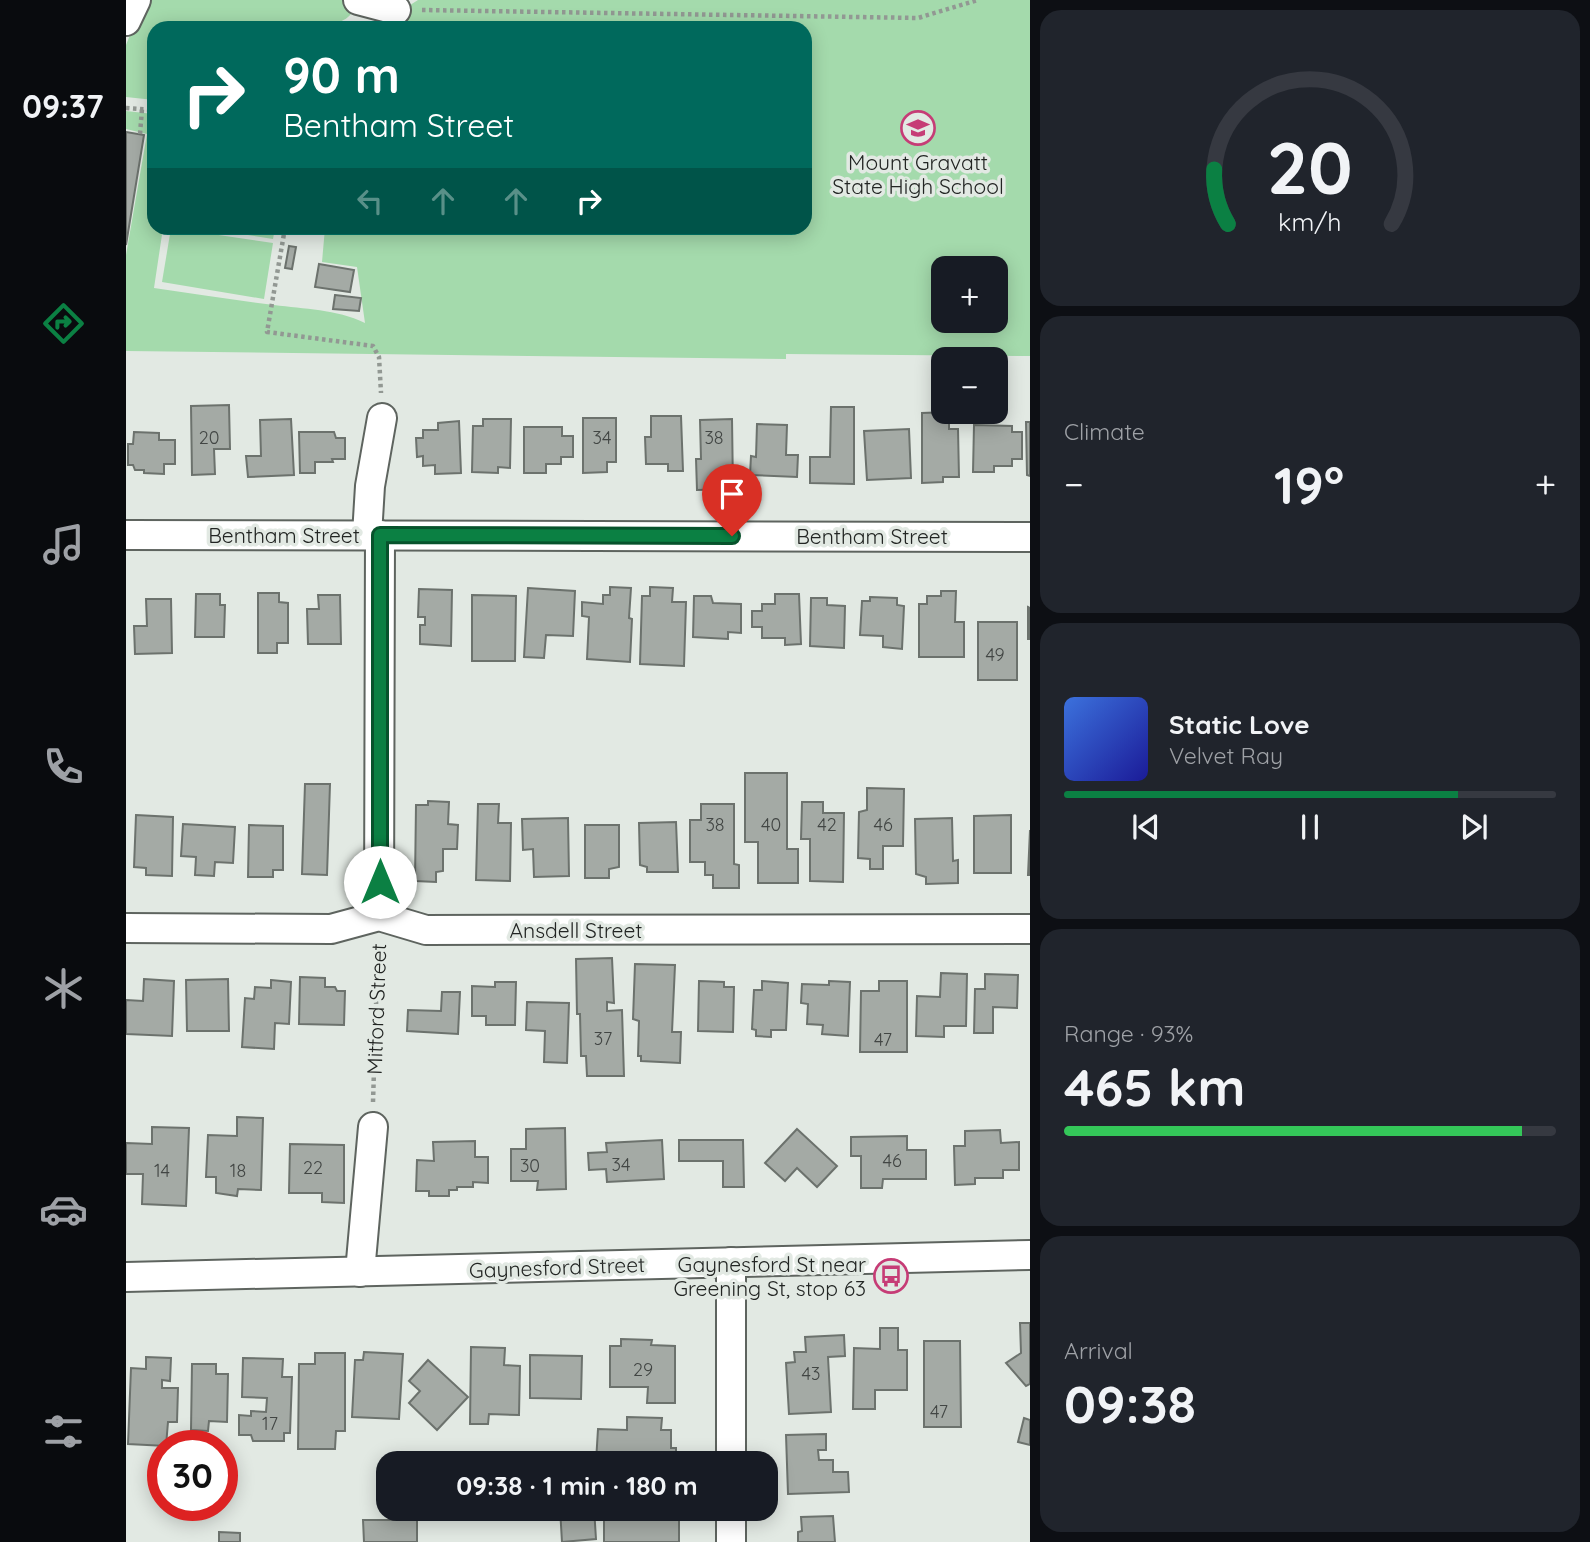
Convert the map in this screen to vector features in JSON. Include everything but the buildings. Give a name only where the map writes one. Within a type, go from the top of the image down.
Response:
[{"type":"street","points":[[126,21],[136,0]]},
{"type":"street","points":[[358,0],[396,10]]},
{"type":"street","name":"Mitford Street","points":[[379,916],[374,535],[370,486],[382,418]]},
{"type":"street","name":"Bentham Street","points":[[126,535],[1030,537]]},
{"type":"street","points":[[126,928],[331,929],[379,916]]},
{"type":"street","name":"Ansdell Street","points":[[379,916],[426,930],[1030,929]]},
{"type":"street","points":[[360,1272],[373,1127]]},
{"type":"street","name":"Gaynesford Street","points":[[126,1277],[1030,1255]]},
{"type":"street","points":[[731,1262],[731,1451]]},
{"type":"street","points":[[731,1521],[732,1542]]},
{"type":"path","points":[[396,10],[918,18],[978,0]]},
{"type":"path","points":[[126,108],[147,109]]},
{"type":"path","points":[[140,134],[142,109]]},
{"type":"path","points":[[283,235],[277,259],[267,332],[373,346],[379,357],[382,418]]},
{"type":"path","name":"Mitford Street","points":[[373,1127],[379,916]]},
{"type":"green space","points":[[144,0],[342,0],[358,4],[348,17],[340,21],[147,21],[147,99],[126,97],[126,45]]},
{"type":"green space","name":"Mount Gravatt State High School","points":[[418,0],[1030,0],[1030,356],[1008,356],[1008,347],[931,347],[931,355],[786,354],[786,359],[126,351],[126,255],[147,134],[147,235],[162,235],[154,288],[320,310],[365,323],[357,267],[322,262],[324,235],[812,235],[812,21],[385,21]]},
{"type":"green space","name":"Mount Gravatt State High School","points":[[126,111],[147,113],[147,134],[126,129]]},
{"type":"green space","points":[[170,235],[219,235],[273,243],[264,299],[162,282]]},
{"type":"green space","points":[[247,235],[274,235],[273,239]]},
{"type":"place","name":"Mount Gravatt State High School","points":[[918,128]]},
{"type":"place","name":"Gaynesford St near Greening St, stop 63","points":[[891,1276]]},
{"type":"route","points":[[380,882],[380,535],[732,536]]}]
